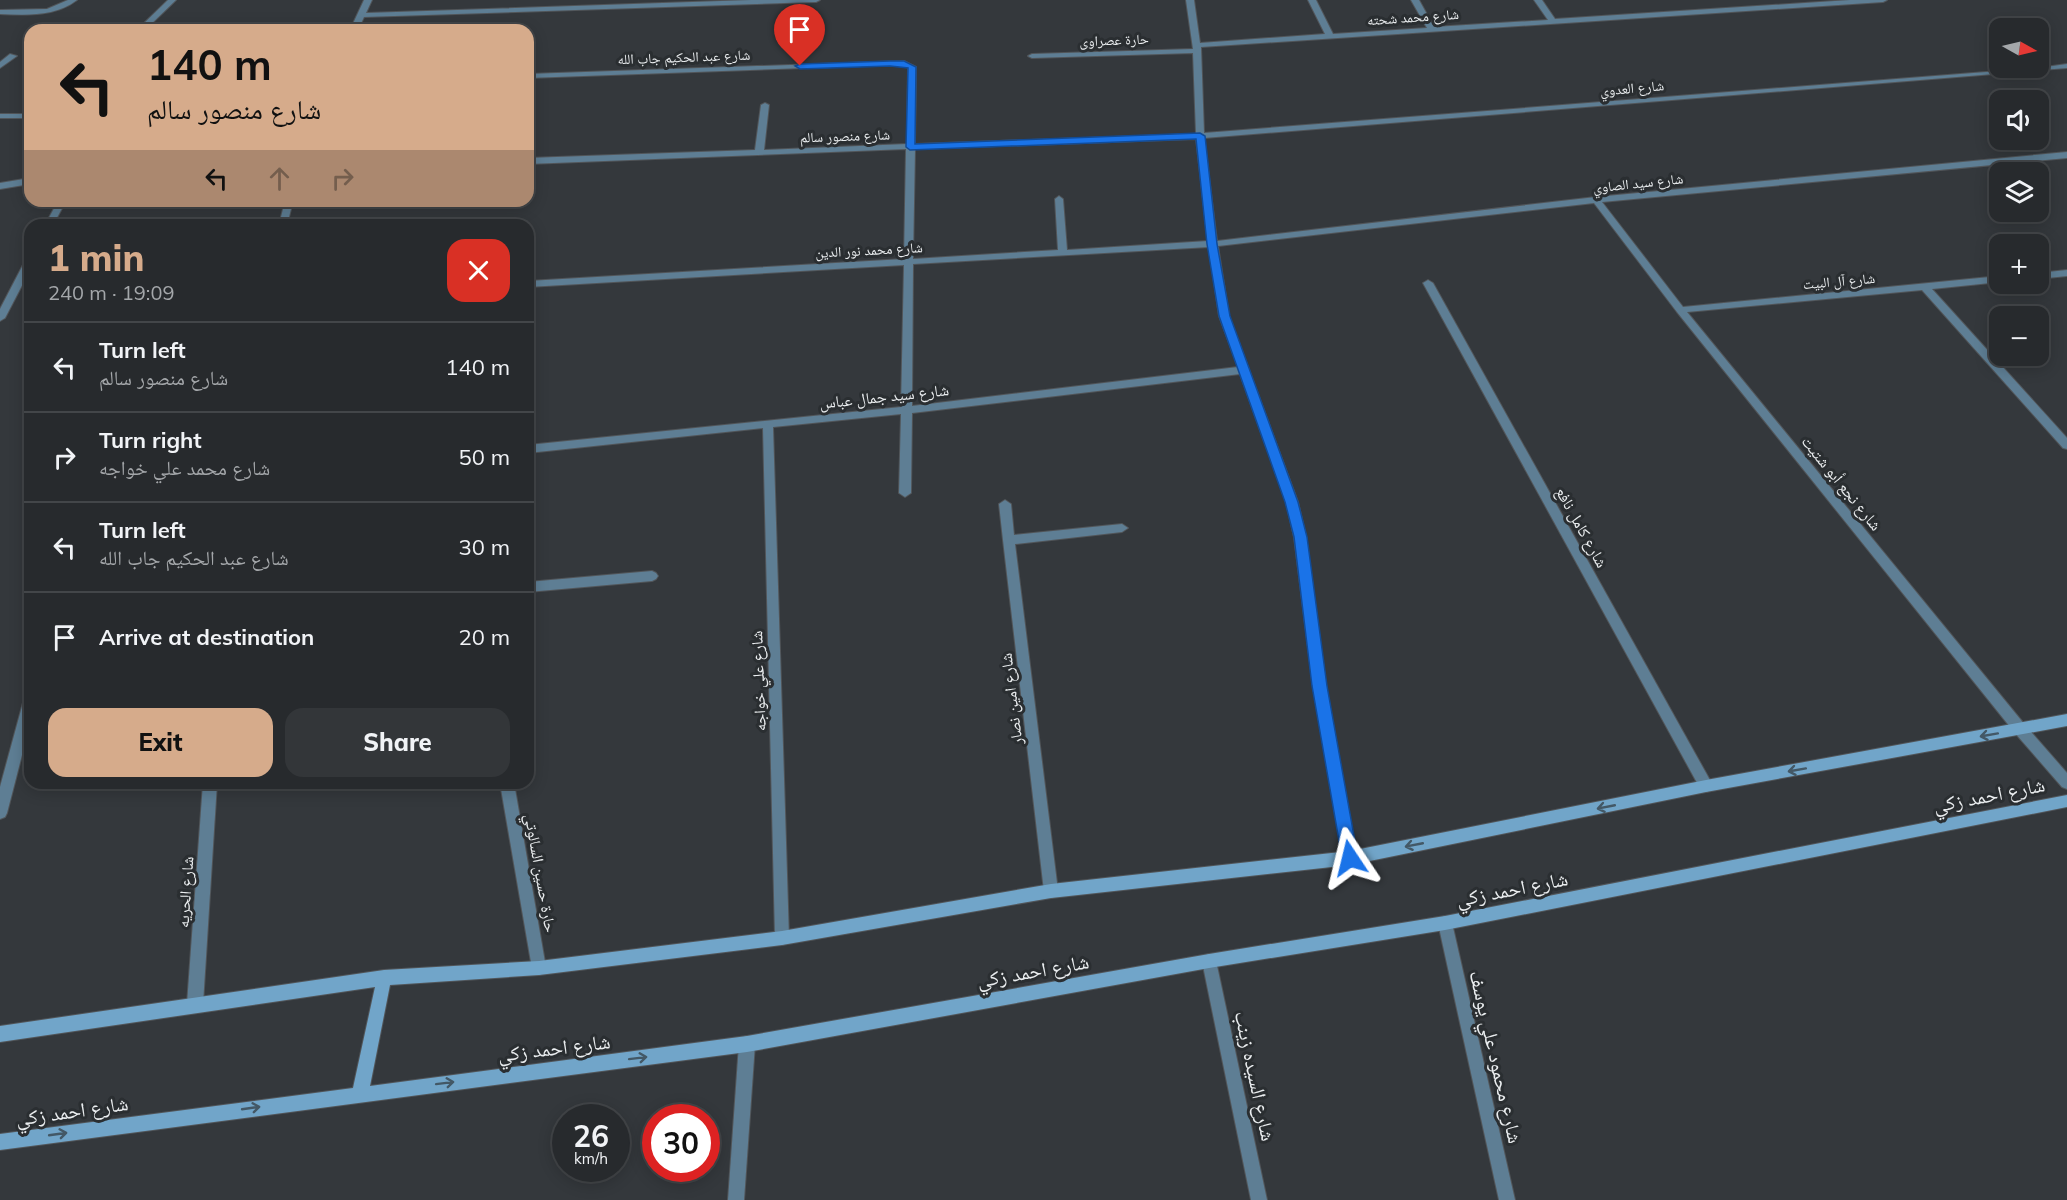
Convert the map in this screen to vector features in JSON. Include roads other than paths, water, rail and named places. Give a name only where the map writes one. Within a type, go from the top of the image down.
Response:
[{"type":"street","points":[[0,12],[48,12],[62,8],[74,0]]},
{"type":"street","points":[[147,24],[172,0]]},
{"type":"street","points":[[357,24],[368,0]]},
{"type":"street","points":[[361,15],[816,0]]},
{"type":"street","points":[[1190,0],[1197,48],[1200,136],[1212,244],[1224,316],[1292,502],[1300,537],[1319,686],[1350,858]]},
{"type":"street","points":[[1312,0],[1330,36]]},
{"type":"street","points":[[1415,0],[1432,30]]},
{"type":"street","points":[[1538,0],[1553,21]]},
{"type":"street","points":[[1762,0],[1770,7]]},
{"type":"street","name":"شارع محمد شحته","points":[[1197,48],[1330,36],[1883,0]]},
{"type":"street","name":"حارة عصراوى","points":[[1032,56],[1197,48]]},
{"type":"street","points":[[0,66],[13,56]]},
{"type":"street","name":"شارع عبد الحكيم جاب الله","points":[[534,76],[904,63],[912,67],[910,147]]},
{"type":"street","name":"شارع العدوي","points":[[1200,136],[2067,66]]},
{"type":"street","points":[[759,153],[765,105]]},
{"type":"street","points":[[0,116],[24,116]]},
{"type":"street","name":"شارع منصور سالم","points":[[534,161],[1200,136]]},
{"type":"street","points":[[905,493],[910,147]]},
{"type":"street","name":"شارع سيد الصاوي","points":[[1212,244],[1596,200],[2067,155]]},
{"type":"street","points":[[0,186],[24,182]]},
{"type":"street","points":[[1059,199],[1063,252]]},
{"type":"street","name":"شارع نجع أبو شتيت","points":[[1596,200],[1680,310],[2020,729],[2067,783]]},
{"type":"street","name":"شارع محمد نور الدين","points":[[534,284],[1212,244]]},
{"type":"street","points":[[0,318],[24,272]]},
{"type":"street","points":[[2049,275],[2067,273]]},
{"type":"street","name":"شارع آل البيت","points":[[1680,310],[1989,280]]},
{"type":"street","name":"شارع كامل نافع","points":[[1428,283],[1707,786]]},
{"type":"street","points":[[1924,286],[2067,445]]},
{"type":"street","name":"شارع سيد جمال عباس","points":[[534,448],[906,410],[1244,370]]},
{"type":"street","name":"شارع علي خواجه","points":[[768,423],[782,938]]},
{"type":"street","name":"شارع امين نصار","points":[[1005,504],[1051,891]]},
{"type":"street","points":[[1009,540],[1122,528]]},
{"type":"street","points":[[534,586],[652,576]]},
{"type":"street","points":[[0,1034],[384,978],[539,969],[782,938],[1051,891],[1350,858],[1707,786],[2067,720]]},
{"type":"street","points":[[0,813],[24,722]]},
{"type":"street","name":"شارع الحريه","points":[[195,1004],[210,789]]},
{"type":"street","name":"حارة حسين السالوتي","points":[[508,789],[539,969]]},
{"type":"street","name":"شارع احمد زكي","points":[[0,1142],[747,1044],[1209,961],[1445,924],[2067,801]]},
{"type":"street","name":"شارع محمود علي يوسف","points":[[1445,924],[1507,1200]]},
{"type":"street","name":"شارع السيده زينب","points":[[1209,961],[1259,1200]]},
{"type":"street","points":[[360,1094],[384,978]]},
{"type":"street","points":[[736,1200],[747,1044]]}]
